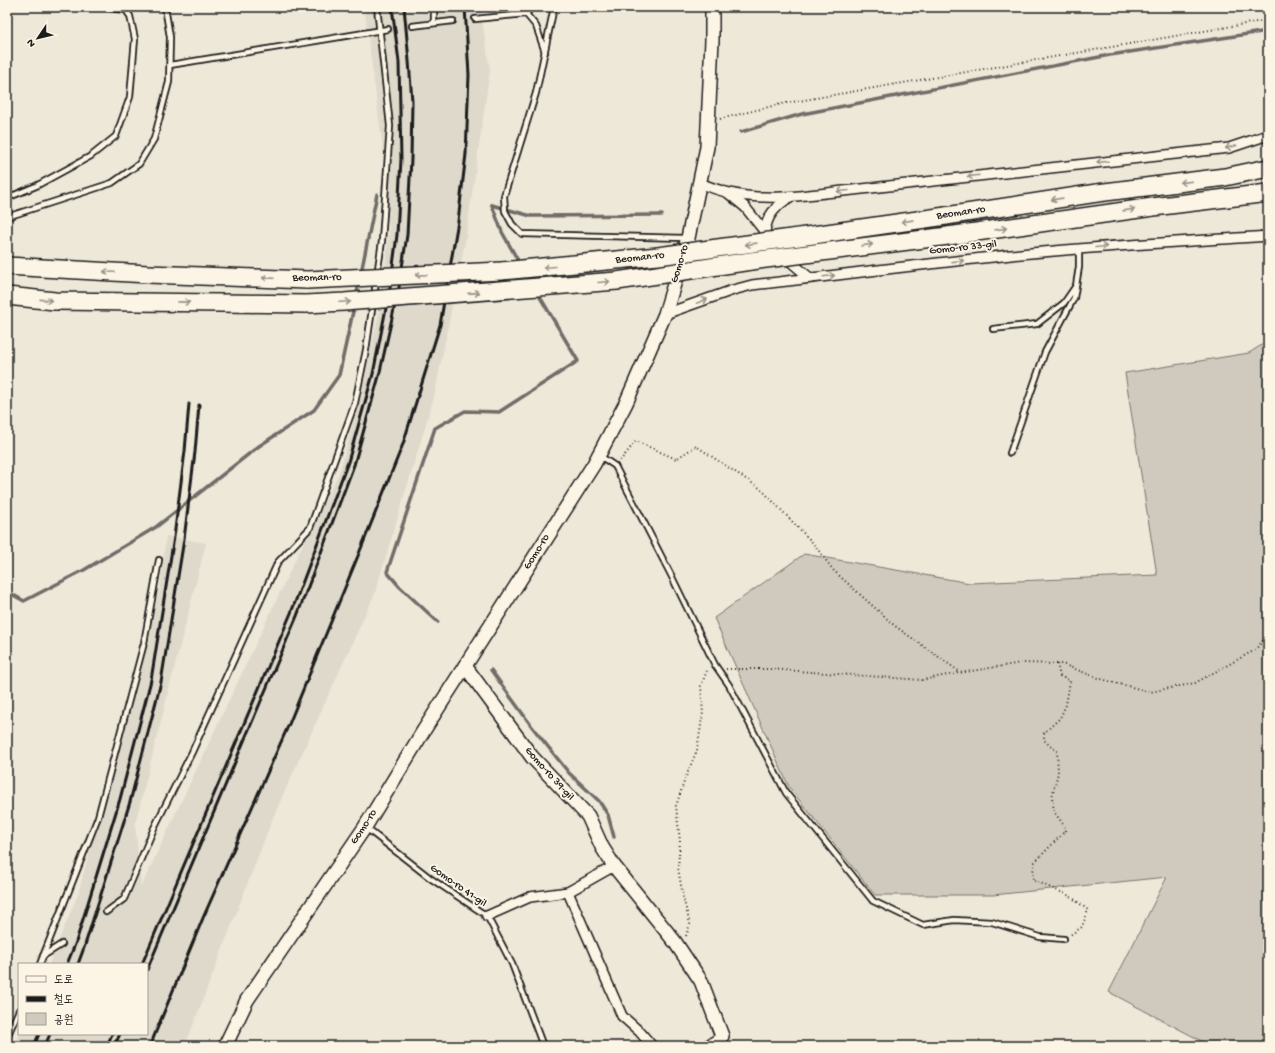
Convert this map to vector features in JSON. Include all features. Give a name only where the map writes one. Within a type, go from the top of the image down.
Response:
[{"type":"highway","name":"Beoman-ro","points":[[7,266],[148,274],[307,280],[502,271],[644,258],[946,216],[1097,193],[1225,177],[1268,168]]},
{"type":"highway","name":"Beoman-ro","points":[[7,296],[55,301],[306,304],[617,281],[751,261],[1268,193]]},
{"type":"main road","name":"Gomo-ro","points":[[225,1046],[247,1000],[365,827],[598,455],[626,403],[665,314],[688,238],[707,146],[712,7]]},
{"type":"main road","name":"Gomo-ro 39-gil","points":[[465,666],[532,758],[588,816],[602,848],[614,866],[675,942],[701,981],[722,1036]]},
{"type":"street","points":[[699,183],[726,192],[766,197],[792,196],[1229,148],[1268,135]]},
{"type":"street","points":[[726,192],[745,208],[783,254],[810,278]]},
{"type":"street","points":[[766,233],[766,226],[770,214],[779,205],[792,196]]},
{"type":"street","name":"Gomo-ro 33-gil","points":[[665,314],[733,290],[752,285],[902,266],[1079,249],[1268,236]]},
{"type":"street","points":[[487,916],[530,897],[568,892],[614,866]]},
{"type":"street","points":[[568,892],[622,1016],[640,1032],[652,1046]]},
{"type":"street","name":"Gomo-ro 39-gil","points":[[706,1046],[722,1036]]},
{"type":"lane","points":[[7,217],[112,184],[139,164],[154,139],[169,82],[170,37],[165,7]]},
{"type":"lane","points":[[106,912],[124,899],[154,828],[192,752],[278,562],[310,528],[355,404],[366,350],[382,240],[390,126],[377,7]]},
{"type":"lane","points":[[434,7],[434,23]]},
{"type":"lane","points":[[475,18],[526,14],[532,7]]},
{"type":"lane","points":[[554,7],[536,93],[505,190],[505,211],[512,224],[522,234],[688,238]]},
{"type":"lane","points":[[7,198],[36,186],[91,156],[116,136],[130,97],[135,40],[130,16],[126,10],[109,8]]},
{"type":"lane","points":[[526,14],[536,26],[545,53]]},
{"type":"lane","points":[[412,26],[453,21]]},
{"type":"lane","points":[[170,65],[388,29]]},
{"type":"lane","points":[[1010,453],[1045,352],[1074,298],[1079,267],[1079,249]]},
{"type":"lane","points":[[993,329],[1037,324],[1064,303],[1076,284]]},
{"type":"lane","points":[[598,455],[615,466],[717,669],[729,685],[786,793],[873,901],[922,925],[954,920],[992,922],[1040,937],[1064,939]]},
{"type":"lane","points":[[40,963],[98,817],[144,643],[159,560]]},
{"type":"lane","name":"Gomo-ro 41-gil","points":[[365,827],[430,878],[487,916],[512,964],[543,1046]]},
{"type":"lane","points":[[43,956],[62,944]]},
{"type":"lane","points":[[7,1038],[18,1012]]},
{"type":"path","points":[[708,121],[781,104],[1268,20]]},
{"type":"path","points":[[615,466],[636,441],[676,459],[696,446],[761,489],[812,542],[834,571],[895,626],[961,673]]},
{"type":"path","points":[[675,942],[685,938],[690,924],[678,868],[680,841],[676,806],[697,750],[702,713],[701,686],[708,666],[717,669],[770,668],[922,680],[1021,664],[1062,664],[1101,679],[1150,692],[1195,683],[1255,650],[1268,635]]},
{"type":"path","points":[[1057,664],[1060,676],[1070,681],[1066,705],[1060,718],[1044,732],[1044,740],[1057,751],[1058,772],[1052,798],[1054,812],[1066,830],[1035,862],[1033,880],[1070,896],[1088,910],[1082,927],[1064,939]]},
{"type":"shaded area","points":[[364,7],[480,7],[490,70],[465,242],[434,397],[375,593],[274,815],[185,1046],[15,1046],[20,1035],[148,1035],[148,963],[49,963],[78,894],[160,587],[166,536],[206,543],[135,824],[141,887],[299,552],[339,473],[360,398],[381,304],[389,234],[386,171]]},
{"type":"green space","points":[[1268,341],[1268,1046],[1211,1046],[1109,992],[1167,877],[993,895],[875,895],[789,787],[714,618],[804,554],[970,583],[1157,575],[1125,373],[1249,353]]},
{"type":"waterway","points":[[741,132],[802,114],[1110,55],[1268,31]]},
{"type":"waterway","points":[[361,273],[377,194]]},
{"type":"waterway","points":[[492,205],[502,232],[520,264]]},
{"type":"waterway","points":[[492,205],[531,216],[662,215]]},
{"type":"waterway","points":[[356,297],[359,283]]},
{"type":"waterway","points":[[438,622],[400,587],[387,572],[435,428],[465,411],[499,412],[578,361],[537,292]]},
{"type":"waterway","points":[[8,592],[24,601],[84,570],[156,527],[259,446],[314,410],[339,375],[354,307]]},
{"type":"waterway","points":[[491,670],[533,728],[569,773],[599,801],[608,815],[614,837]]},
{"type":"railway","points":[[142,963],[291,613],[348,462],[373,374],[390,288],[397,235],[401,159],[399,62],[392,7]]},
{"type":"railway","points":[[148,968],[297,616],[354,465],[379,376],[399,287],[407,235],[412,101],[404,7]]},
{"type":"railway","points":[[150,1046],[203,918],[289,724],[360,551],[403,444],[440,325],[458,221],[466,154],[469,75],[465,7]]},
{"type":"railway","points":[[67,963],[76,942],[120,799],[151,680],[174,537],[185,451],[189,404]]},
{"type":"railway","points":[[78,963],[130,802],[161,682],[184,539],[195,452],[199,405]]},
{"type":"railway","points":[[34,1046],[39,1035]]},
{"type":"railway","points":[[45,1046],[50,1035]]},
{"type":"railway","points":[[107,1046],[112,1035]]},
{"type":"railway","points":[[114,1046],[120,1035]]}]
